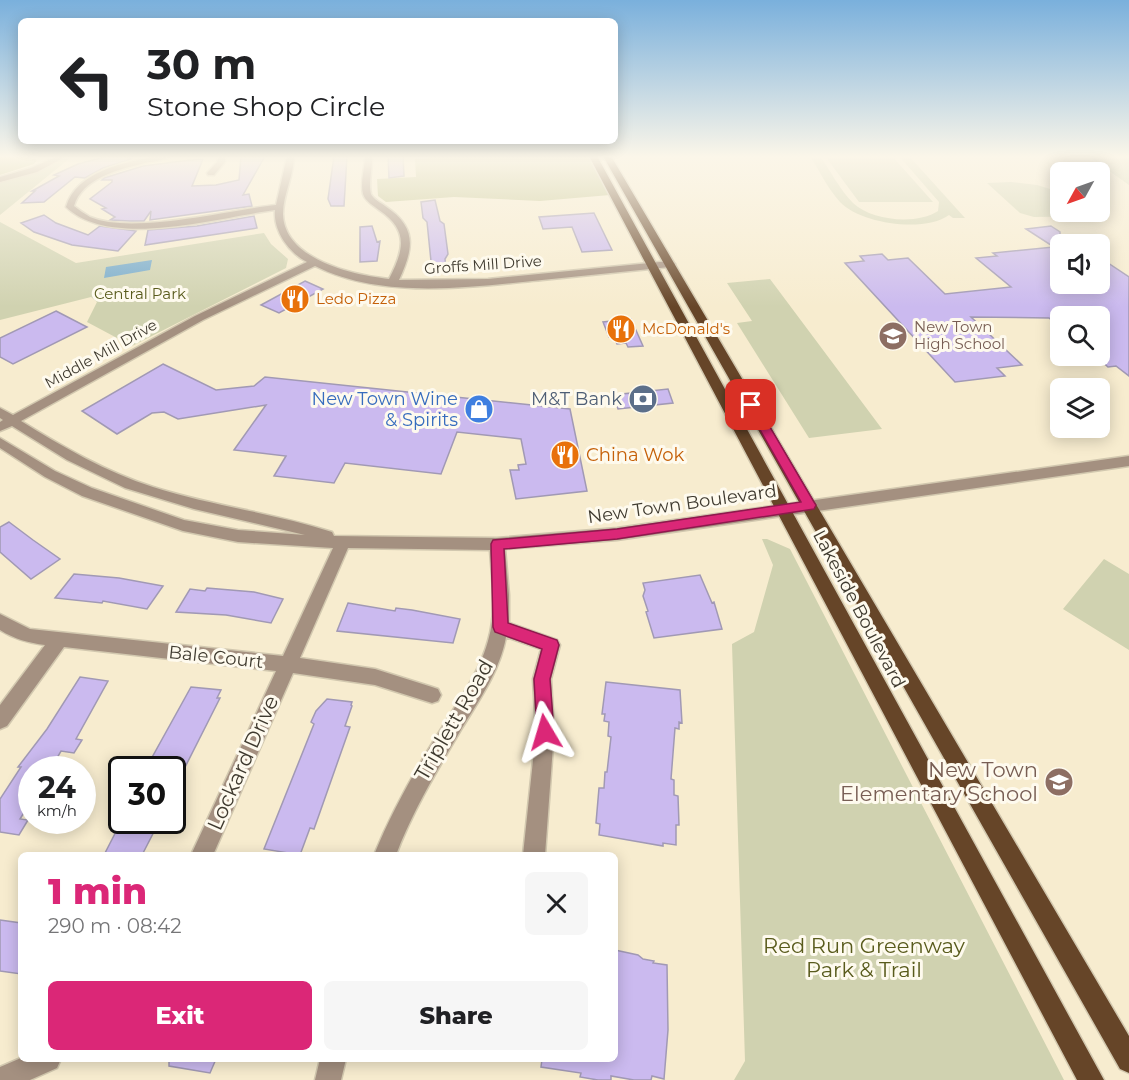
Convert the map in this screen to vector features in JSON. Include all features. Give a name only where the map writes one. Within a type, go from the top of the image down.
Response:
[{"type":"main road","name":"Lakeside Boulevard","points":[[625,206],[810,505],[1129,1060]]},
{"type":"main road","name":"Lakeside Boulevard","points":[[632,206],[784,510],[1091,1080]]},
{"type":"street","points":[[70,206],[83,216],[104,225],[132,227],[279,207]]},
{"type":"street","points":[[379,206],[394,216],[403,226],[404,261],[392,283]]},
{"type":"street","name":"Groffs Mill Drive","points":[[279,207],[280,224],[284,234],[301,253],[315,262],[354,276],[392,283],[457,285],[662,265]]},
{"type":"street","name":"Middle Mill Drive","points":[[4,420],[199,318],[315,262]]},
{"type":"street","name":"New Town Boulevard","points":[[4,420],[74,459],[129,484],[344,542]]},
{"type":"street","name":"New Town Boulevard","points":[[0,442],[50,474],[87,492],[183,525],[238,536],[294,541],[432,545],[497,544],[617,534],[1129,461]]},
{"type":"street","name":"Lockard Drive","points":[[203,852],[344,542]]},
{"type":"street","name":"Triplett Road","points":[[386,852],[397,822],[415,788],[474,692],[490,658],[500,627],[497,544]]},
{"type":"street","name":"Bale Court","points":[[0,621],[30,636],[375,676],[432,695]]},
{"type":"street","points":[[500,627],[551,645],[542,679],[545,732],[534,852]]},
{"type":"street","points":[[0,720],[59,640]]},
{"type":"street","points":[[1,1080],[41,1062]]},
{"type":"street","points":[[328,1080],[332,1062]]},
{"type":"green space","points":[[0,206],[11,206],[0,215]]},
{"type":"green space","points":[[846,206],[858,206],[871,214],[883,217],[907,219],[929,215],[938,211],[939,206],[955,206],[965,218],[953,218],[949,215],[925,224],[893,224],[877,221]]},
{"type":"green space","points":[[1013,206],[1050,206],[1050,217],[1034,217],[1020,213]]},
{"type":"green space","name":"Central Park","points":[[0,222],[76,263],[264,233],[271,244],[288,259],[286,268],[132,346],[87,322],[97,302],[91,297],[0,320]]},
{"type":"green space","points":[[770,279],[882,429],[809,438],[737,323],[752,321],[727,283]]},
{"type":"green space","name":"Red Run Greenway Park & Trail","points":[[762,539],[790,549],[1064,1080],[734,1080],[745,1061],[732,644],[754,632],[773,565]]},
{"type":"green space","points":[[1104,559],[1129,574],[1129,650],[1063,609]]},
{"type":"water","points":[[152,260],[150,270],[104,278],[106,267]]},
{"type":"building","points":[[103,206],[249,206],[150,220],[151,211],[144,221],[110,220],[115,217],[102,209],[106,208]]},
{"type":"building","points":[[422,206],[437,206],[440,221],[444,224],[448,254],[445,259],[446,269],[432,271],[427,222],[423,218]]},
{"type":"building","points":[[594,213],[612,250],[582,252],[572,227],[543,229],[539,217]]},
{"type":"building","points":[[44,215],[56,223],[88,235],[100,226],[136,231],[118,251],[72,245],[34,232],[21,223]]},
{"type":"building","points":[[254,216],[257,228],[145,245],[148,230],[197,226]]},
{"type":"building","points":[[372,226],[377,242],[380,241],[377,261],[360,262],[360,227]]},
{"type":"building","points":[[1051,226],[1060,234],[1050,234],[1050,244],[1026,229]]},
{"type":"building","points":[[1050,247],[1050,294],[1110,294],[1110,264],[1129,277],[1129,376],[1116,366],[1108,367],[1107,366],[1110,366],[1110,306],[1050,306],[1050,319],[971,317],[1022,365],[997,368],[1005,376],[955,382],[845,263],[864,261],[860,256],[882,254],[888,260],[908,258],[945,294],[1011,287],[976,258],[997,256],[993,253]]},
{"type":"building","points":[[305,281],[323,289],[279,313],[261,305]]},
{"type":"building","points":[[56,311],[87,327],[13,364],[0,357],[0,338]]},
{"type":"building","name":"McDonald's","points":[[631,319],[643,346],[628,347],[626,343],[617,344],[614,337],[609,337],[603,322]]},
{"type":"building","points":[[163,364],[216,390],[254,386],[265,377],[570,409],[587,491],[516,499],[510,470],[519,470],[518,465],[526,464],[521,439],[457,432],[441,474],[345,463],[334,483],[274,476],[286,456],[234,450],[266,405],[178,419],[164,412],[152,413],[117,434],[82,411]]},
{"type":"building","name":"M&T Bank","points":[[668,389],[673,403],[618,409],[613,395]]},
{"type":"building","points":[[9,522],[60,559],[31,579],[0,552],[0,527]]},
{"type":"building","points":[[74,574],[119,578],[163,586],[147,609],[103,601],[102,603],[55,598]]},
{"type":"building","points":[[700,575],[712,603],[714,602],[722,629],[654,638],[646,612],[648,611],[643,596],[645,590],[643,583]]},
{"type":"building","points":[[207,588],[254,592],[283,599],[271,623],[226,615],[176,612],[190,589],[205,591]]},
{"type":"building","points":[[348,603],[395,611],[396,608],[412,610],[460,619],[453,643],[337,631]]},
{"type":"building","points":[[80,677],[108,681],[76,739],[82,740],[74,753],[61,751],[58,756],[26,756],[47,729]]},
{"type":"building","points":[[606,682],[680,690],[682,723],[679,722],[679,729],[675,728],[671,779],[674,780],[674,795],[678,796],[679,825],[676,825],[676,845],[663,843],[663,846],[599,835],[600,824],[596,823],[599,788],[604,788],[611,737],[608,736],[609,722],[604,721],[605,714],[602,714]]},
{"type":"building","points":[[191,687],[221,690],[217,698],[220,698],[186,765],[186,756],[153,756]]},
{"type":"building","points":[[327,699],[352,702],[345,726],[350,727],[314,829],[310,828],[301,852],[264,849],[314,724],[311,722],[316,711]]},
{"type":"building","points":[[18,772],[19,835],[0,832],[0,799]]},
{"type":"building","points":[[115,834],[153,834],[144,852],[106,852]]},
{"type":"building","points":[[0,920],[18,923],[18,974],[0,971]]},
{"type":"building","points":[[618,951],[638,955],[643,959],[654,961],[653,963],[667,965],[668,1030],[664,1079],[652,1076],[651,1080],[634,1080],[611,1076],[611,1080],[598,1080],[580,1077],[581,1073],[541,1067],[542,1062],[618,1062]]},
{"type":"building","points":[[169,1062],[215,1062],[210,1073],[169,1066]]},
{"type":"place","name":"Ledo Pizza","points":[[295,299]]},
{"type":"place","name":"McDonald's","points":[[621,329]]},
{"type":"place","name":"New Town High School","points":[[893,336]]},
{"type":"place","name":"M&T Bank","points":[[643,399]]},
{"type":"place","name":"New Town Wine & Spirits","points":[[479,409]]},
{"type":"place","name":"China Wok","points":[[565,455]]},
{"type":"place","name":"New Town Elementary School","points":[[1059,782]]},
{"type":"route","points":[[545,732],[542,679],[551,645],[500,627],[497,544],[617,534],[810,505],[751,405]]}]
